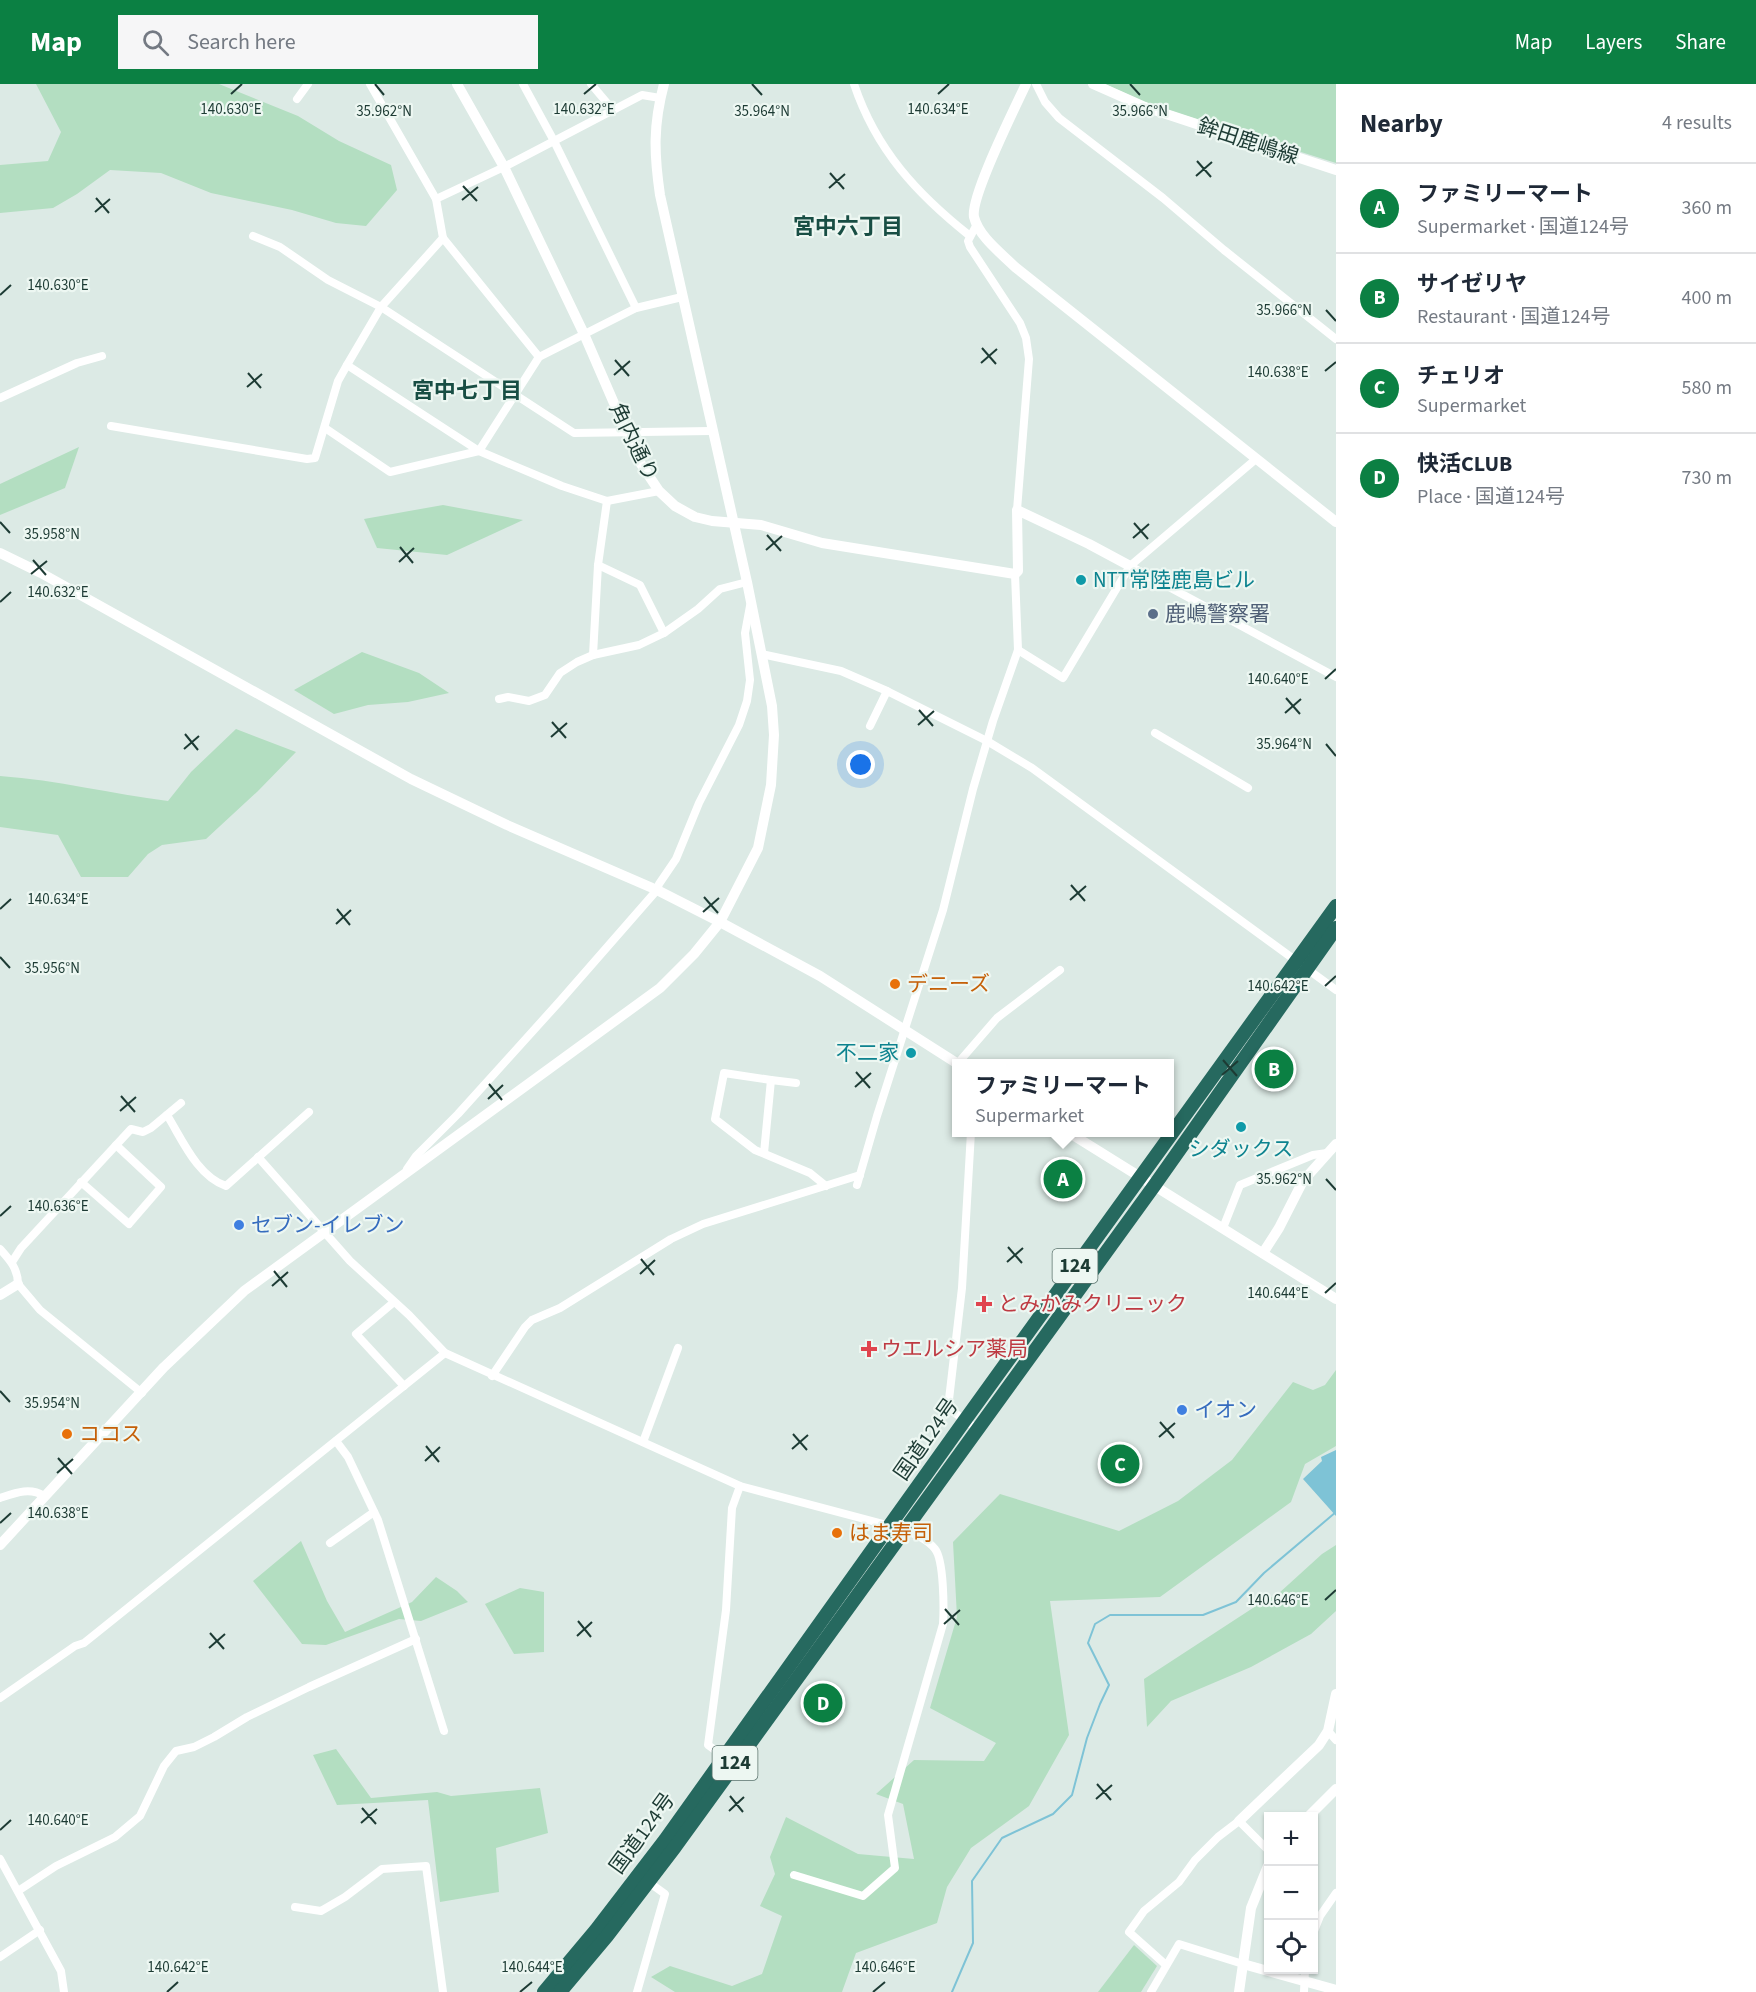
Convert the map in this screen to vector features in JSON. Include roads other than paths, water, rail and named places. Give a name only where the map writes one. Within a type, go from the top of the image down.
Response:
[{"type":"highway","name":"国道124号","points":[[729,1760],[904,1530],[1154,1186],[1301,965],[1336,906]]},
{"type":"highway","name":"国道124号","points":[[1174,1132],[1301,965],[1336,928]]},
{"type":"highway","name":"国道124号","points":[[560,1992],[607,1936],[644,1878],[729,1760],[890,1525],[1170,1137]]},
{"type":"highway","name":"国道124号","points":[[544,1992],[644,1878]]},
{"type":"street","points":[[297,99],[308,84]]},
{"type":"street","points":[[370,84],[436,199],[443,237],[539,357]]},
{"type":"street","name":"角内通り","points":[[457,84],[504,167],[584,334],[639,461],[659,491],[675,506],[695,517],[761,525],[822,543],[1015,574]]},
{"type":"street","points":[[523,84],[554,141],[636,308]]},
{"type":"street","points":[[591,84],[612,110]]},
{"type":"street","points":[[0,1545],[164,1367],[244,1291],[660,988],[694,954],[720,922],[758,848],[771,784],[772,706],[747,582],[711,431],[660,195],[654,158],[656,121],[664,84]]},
{"type":"street","points":[[854,84],[874,129],[908,180],[934,207],[970,236]]},
{"type":"street","points":[[1026,84],[977,194],[974,216],[984,236],[1015,267],[1336,522]]},
{"type":"street","points":[[1036,84],[1045,102],[1059,118],[1163,198],[1336,339]]},
{"type":"street","name":"鉾田鹿嶋線","points":[[1093,84],[1145,108],[1336,170]]},
{"type":"street","points":[[436,199],[504,167],[642,95],[660,98]]},
{"type":"street","points":[[857,1185],[943,910],[987,741],[1018,650],[1015,574],[1018,572],[1017,510],[1029,359],[1026,338],[1020,323],[970,248],[968,241],[977,224]]},
{"type":"street","points":[[253,236],[280,248],[328,280],[381,307],[574,433],[711,431]]},
{"type":"street","points":[[111,426],[307,459],[315,458],[338,381],[347,365],[381,307],[443,237]]},
{"type":"street","points":[[325,428],[390,472],[479,451],[539,357],[636,308],[682,297]]},
{"type":"street","points":[[0,398],[77,363],[102,356]]},
{"type":"street","points":[[347,365],[479,451],[562,486],[608,501],[659,491]]},
{"type":"street","points":[[1018,650],[1063,678],[1130,566],[1256,459]]},
{"type":"street","points":[[592,655],[598,565],[608,501]]},
{"type":"street","points":[[1017,510],[1089,544],[1336,677]]},
{"type":"street","points":[[0,553],[62,584],[318,729],[430,788],[507,825],[657,890],[720,922],[820,976],[952,1059]]},
{"type":"street","points":[[598,565],[640,585],[664,633]]},
{"type":"street","points":[[500,699],[508,697],[529,702],[545,695],[560,673],[592,655],[639,645],[664,633],[698,609],[720,589],[747,582]]},
{"type":"street","points":[[404,1173],[416,1156],[458,1114],[657,890],[676,859],[699,803],[739,725],[747,701],[750,680],[745,633],[751,603]]},
{"type":"street","points":[[760,654],[841,671],[887,691],[987,741],[1032,768],[1336,990]]},
{"type":"street","points":[[870,726],[887,691]]},
{"type":"street","points":[[1155,733],[1248,788]]},
{"type":"street","points":[[961,1059],[997,1018],[1060,970]]},
{"type":"street","points":[[796,1083],[724,1073],[715,1119],[755,1150],[810,1173],[826,1186]]},
{"type":"street","points":[[764,1153],[771,1080]]},
{"type":"street","points":[[12,1262],[21,1248],[131,1129],[143,1132],[151,1128],[181,1103]]},
{"type":"street","points":[[167,1115],[196,1163],[218,1183],[226,1186],[309,1112]]},
{"type":"street","points":[[971,1137],[962,1288],[948,1408],[977,1429]]},
{"type":"street","points":[[1076,1137],[1336,1299]]},
{"type":"street","points":[[1263,1253],[1304,1181],[1336,1144]]},
{"type":"street","points":[[81,1182],[129,1224],[161,1187],[116,1145]]},
{"type":"street","points":[[1223,1228],[1240,1185],[1313,1155],[1327,1153]]},
{"type":"street","points":[[258,1157],[363,1274],[445,1353],[740,1486],[890,1525],[924,1539],[937,1551],[944,1603],[943,1624],[888,1815],[895,1868],[863,1896],[794,1875]]},
{"type":"street","points":[[492,1376],[532,1320],[560,1308],[671,1239],[703,1224],[860,1175]]},
{"type":"street","points":[[0,1249],[12,1262],[18,1276],[18,1284],[40,1310],[142,1393]]},
{"type":"street","points":[[0,1295],[18,1284]]},
{"type":"street","points":[[394,1302],[356,1334],[404,1386]]},
{"type":"street","points":[[643,1442],[678,1348]]},
{"type":"street","points":[[0,1698],[75,1646],[84,1643],[445,1353]]},
{"type":"street","points":[[336,1441],[348,1457],[374,1512],[444,1731]]},
{"type":"street","points":[[729,1760],[708,1745],[726,1610],[732,1508],[740,1486]]},
{"type":"street","points":[[0,1498],[29,1491],[37,1491],[44,1496]]},
{"type":"street","points":[[330,1543],[374,1512]]},
{"type":"street","points":[[18,1891],[56,1866],[115,1837],[140,1816],[164,1766],[176,1751],[194,1747],[309,1687],[416,1639]]},
{"type":"street","points":[[1166,1965],[1129,1932],[1144,1911],[1179,1882],[1195,1860],[1218,1837],[1239,1821],[1319,1745],[1328,1731],[1336,1694]]},
{"type":"street","points":[[1328,1731],[1336,1740]]},
{"type":"street","points":[[1313,1812],[1336,1789]]},
{"type":"street","points":[[1239,1821],[1264,1845]]},
{"type":"street","points":[[0,1859],[60,1971],[64,1992]]},
{"type":"street","points":[[295,1907],[321,1911],[345,1897],[382,1869],[426,1866],[443,1992]]},
{"type":"street","points":[[637,1992],[665,1894],[644,1878]]},
{"type":"street","points":[[1239,1992],[1251,1908],[1264,1878]]},
{"type":"street","points":[[1318,1921],[1336,1893]]},
{"type":"street","points":[[2,1956],[40,1930]]},
{"type":"street","points":[[1151,1992],[1179,1944],[1243,1964],[1304,1987],[1336,1990]]},
{"type":"water","points":[[1336,1450],[1336,1516],[1303,1479],[1322,1461],[1321,1457]]},
{"type":"waterway","points":[[952,1992],[973,1943],[972,1881],[1002,1838],[1053,1814],[1072,1795],[1087,1738],[1109,1685],[1088,1643],[1095,1624],[1110,1615],[1203,1615],[1236,1602],[1264,1573],[1336,1512]]},
{"type":"place","name":"NTT常陸鹿島ビル","points":[[1081,580]]},
{"type":"place","name":"鹿嶋警察署","points":[[1153,614]]},
{"type":"place","name":"デニーズ","points":[[895,984]]},
{"type":"place","name":"不二家","points":[[911,1053]]},
{"type":"place","name":"サイゼリヤ","points":[[1274,1069]]},
{"type":"place","name":"シダックス","points":[[1241,1127]]},
{"type":"place","name":"ファミリーマート","points":[[1063,1179]]},
{"type":"place","name":"セブン-イレブン","points":[[239,1225]]},
{"type":"place","name":"とみかみクリニック","points":[[984,1304]]},
{"type":"place","name":"ウエルシア薬局","points":[[869,1349]]},
{"type":"place","name":"イオン","points":[[1182,1410]]},
{"type":"place","name":"ココス","points":[[67,1434]]},
{"type":"place","name":"チェリオ","points":[[1120,1464]]},
{"type":"place","name":"はま寿司","points":[[837,1533]]},
{"type":"place","name":"快活CLUB","points":[[823,1703]]},
{"type":"district","name":"宮中六丁目","points":[[848,227]]},
{"type":"district","name":"宮中七丁目","points":[[467,391]]}]
